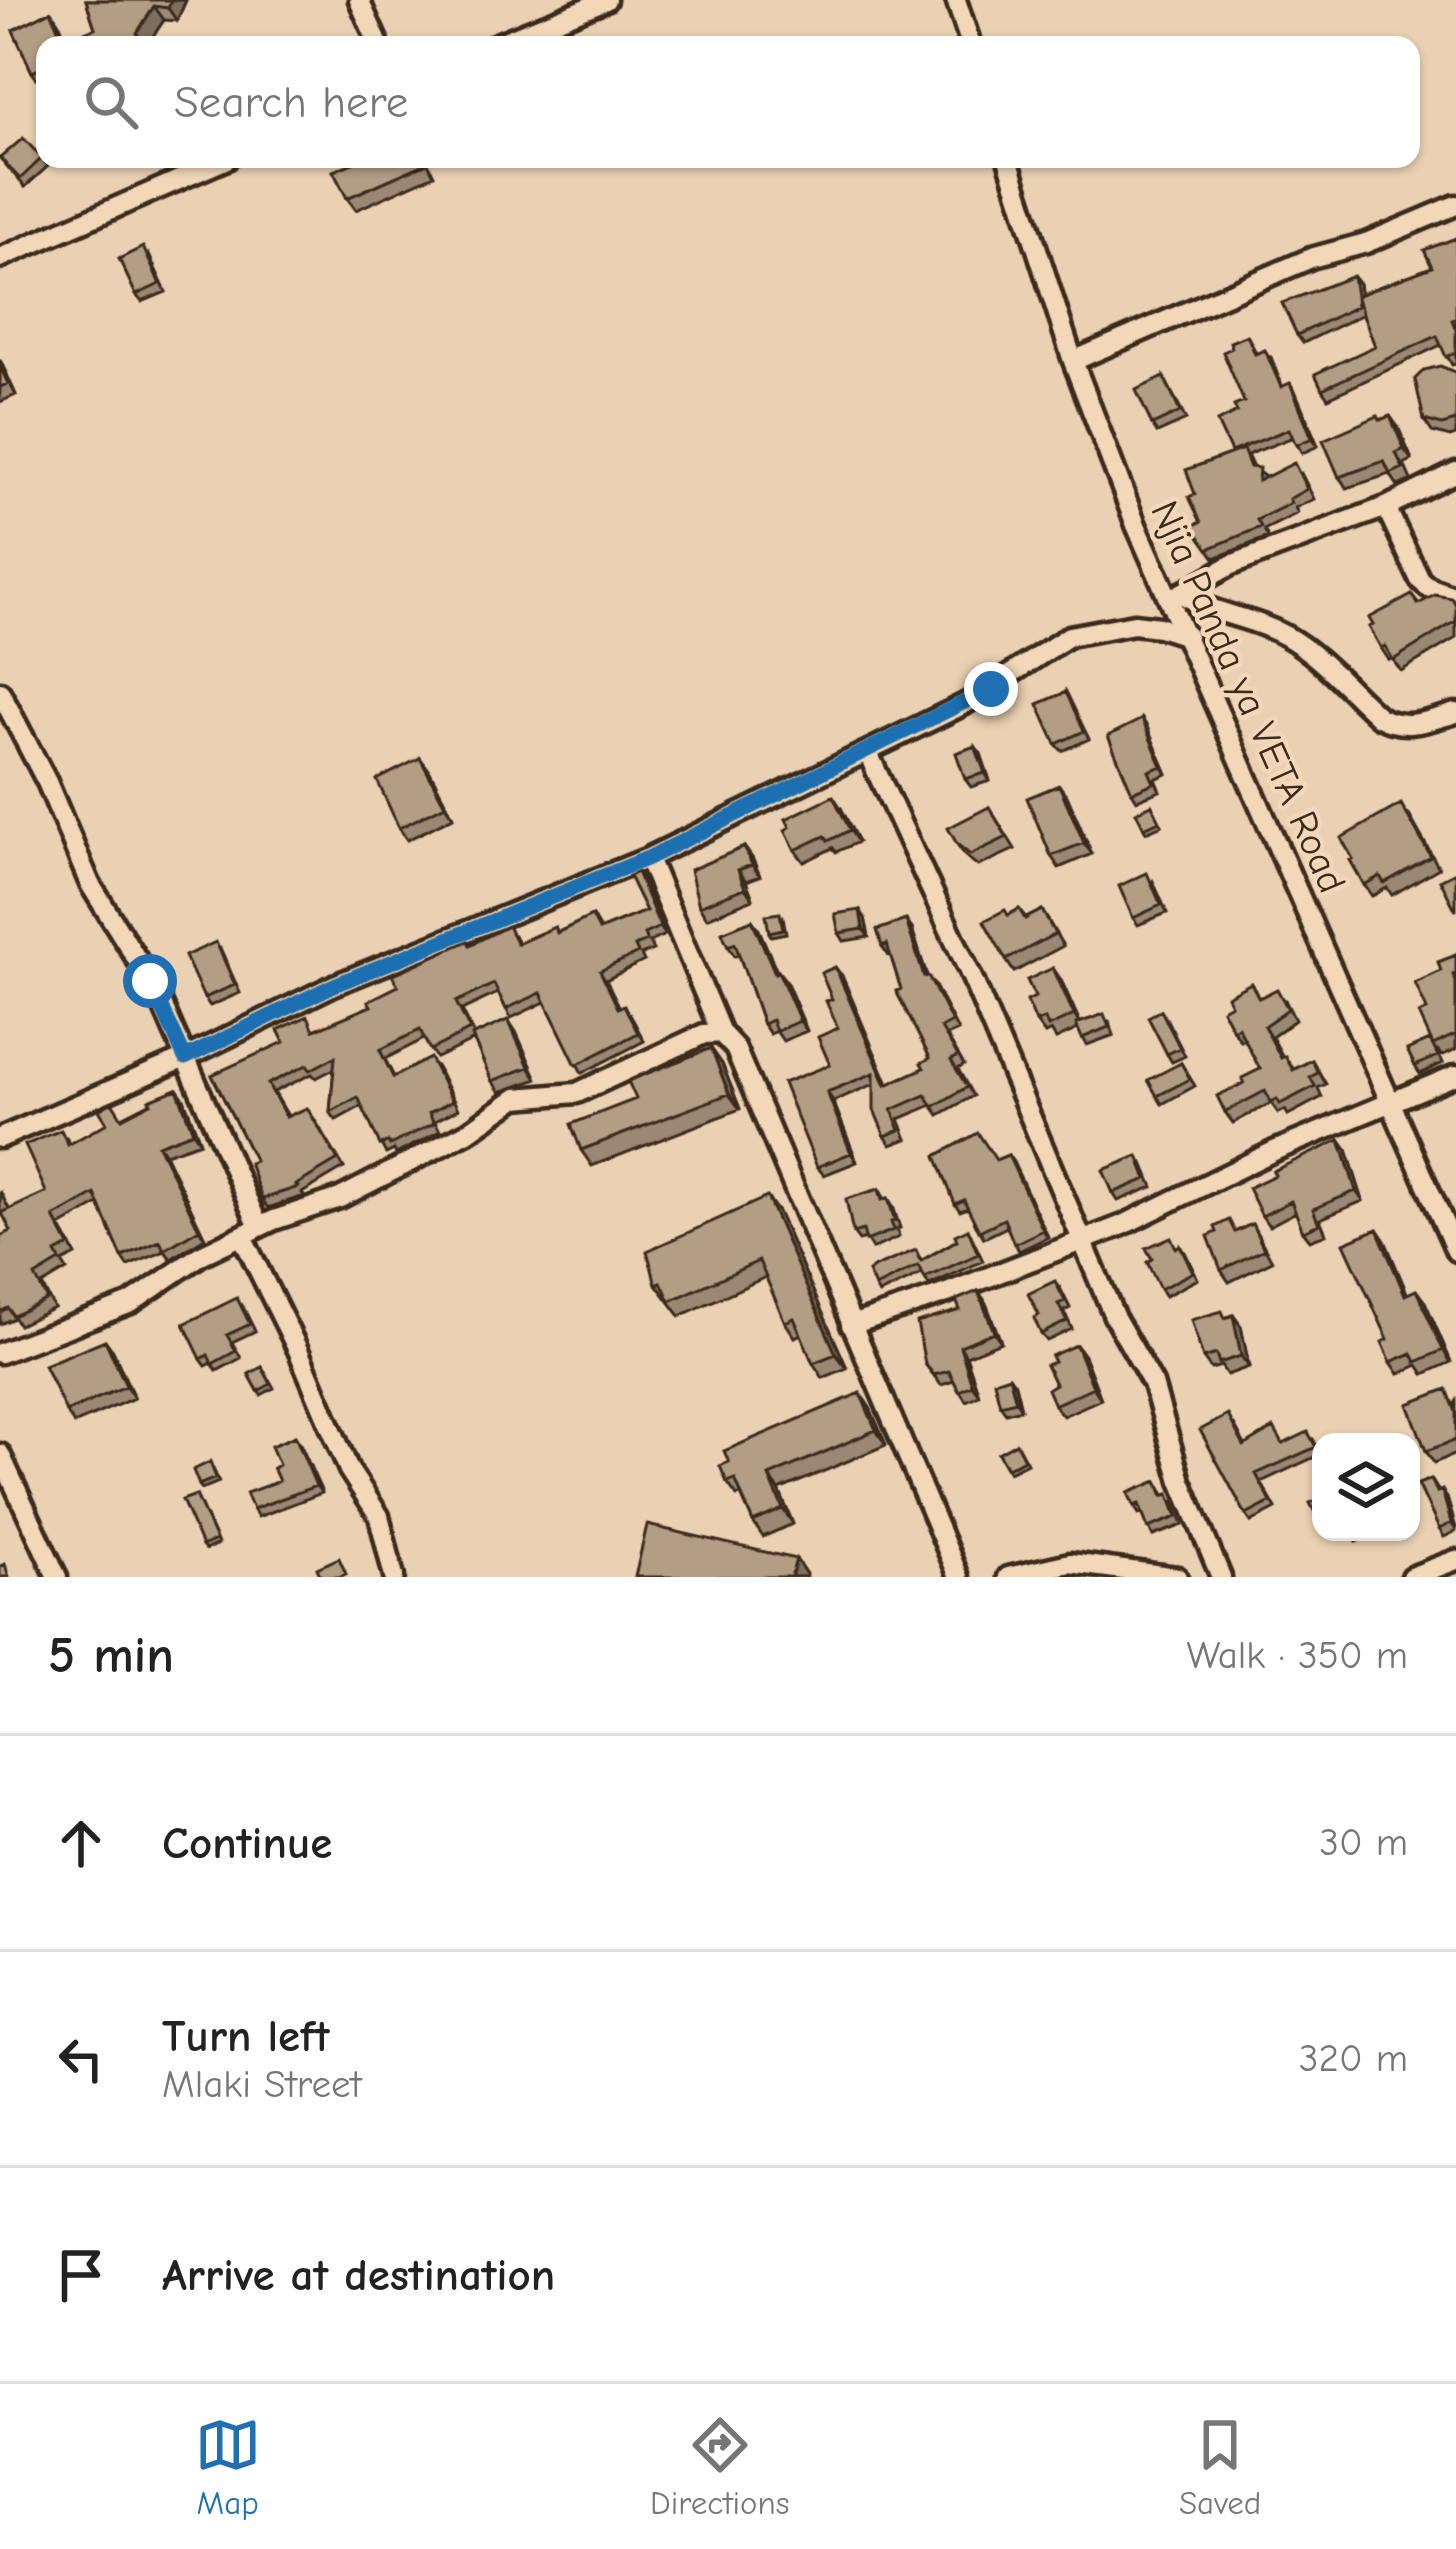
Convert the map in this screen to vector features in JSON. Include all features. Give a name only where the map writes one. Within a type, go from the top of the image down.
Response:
[{"type":"street","points":[[358,0],[375,36]]},
{"type":"street","points":[[516,36],[606,0]]},
{"type":"street","points":[[956,0],[968,36]]},
{"type":"street","points":[[0,258],[206,168]]},
{"type":"street","name":"Njia Panda ya VETA Road","points":[[1011,168],[1073,361],[1187,636],[1456,1251]]},
{"type":"street","points":[[1073,361],[1311,258],[1366,243],[1456,205]]},
{"type":"street","points":[[1174,596],[1231,565],[1386,507],[1456,472]]},
{"type":"street","points":[[1386,507],[1420,580],[1456,597]]},
{"type":"street","points":[[1174,596],[1253,620],[1290,638],[1379,717],[1394,724],[1406,726],[1456,713]]},
{"type":"street","points":[[0,1138],[185,1058],[334,985],[648,858],[965,704],[1079,632],[1146,624],[1187,636]]},
{"type":"street","points":[[0,692],[47,782],[90,884],[156,990],[298,1350],[349,1470],[379,1516],[394,1577]]},
{"type":"street","points":[[868,753],[973,980],[1114,1316],[1153,1384],[1181,1481],[1221,1577]]},
{"type":"street","points":[[648,858],[721,1033],[736,1048],[959,1577]]},
{"type":"street","points":[[0,1353],[131,1303],[202,1255],[340,1198],[467,1132],[516,1098],[578,1093],[704,1034],[721,1033]]},
{"type":"street","points":[[850,1325],[1123,1225],[1327,1127],[1456,1075]]},
{"type":"street","points":[[0,1454],[56,1577]]},
{"type":"street","points":[[1412,1577],[1456,1560]]},
{"type":"street","points":[[1008,1577],[1070,1562],[1178,1577]]},
{"type":"building","points":[[86,0],[171,0],[168,8],[154,6],[138,36],[75,36],[95,28]]},
{"type":"building","points":[[51,11],[61,36],[36,36],[36,70],[32,72],[13,30]]},
{"type":"building","points":[[23,138],[36,152],[36,164],[20,179],[0,158]]},
{"type":"building","points":[[340,168],[416,168],[347,198],[333,171]]},
{"type":"building","points":[[1456,238],[1456,318],[1452,320],[1456,352],[1446,357],[1437,336],[1322,389],[1315,374],[1375,346],[1356,296],[1432,267],[1424,250]]},
{"type":"building","points":[[143,247],[160,284],[136,295],[119,259]]},
{"type":"building","points":[[1353,276],[1357,306],[1297,335],[1282,303]]},
{"type":"building","points":[[1247,335],[1255,354],[1265,350],[1281,387],[1290,383],[1312,438],[1296,445],[1289,429],[1231,452],[1217,422],[1237,412],[1234,406],[1244,402],[1223,352],[1232,348],[1230,342]]},
{"type":"building","points":[[1440,366],[1456,375],[1456,421],[1442,425],[1424,420],[1415,379],[1424,370]]},
{"type":"building","points":[[1164,377],[1180,412],[1152,425],[1136,390]]},
{"type":"building","points":[[1378,416],[1380,420],[1390,416],[1404,449],[1396,453],[1403,468],[1390,474],[1384,461],[1339,477],[1323,440]]},
{"type":"building","points":[[1243,449],[1250,467],[1259,468],[1258,481],[1294,463],[1307,489],[1257,520],[1261,527],[1208,549],[1192,526],[1201,522],[1189,497],[1195,494],[1186,470]]},
{"type":"building","points":[[1412,595],[1418,604],[1435,595],[1452,598],[1456,621],[1393,660],[1369,627],[1373,625],[1369,618]]},
{"type":"building","points":[[1066,692],[1084,731],[1056,744],[1038,704]]},
{"type":"building","points":[[1142,719],[1162,766],[1149,771],[1154,783],[1132,792],[1108,736]]},
{"type":"building","points":[[975,746],[985,773],[965,779],[956,753]]},
{"type":"building","points":[[420,758],[445,805],[399,828],[377,780]]},
{"type":"building","points":[[1059,785],[1084,843],[1051,856],[1027,798]]},
{"type":"building","points":[[833,796],[850,830],[795,850],[785,830],[790,827],[786,819]]},
{"type":"building","points":[[1401,804],[1431,857],[1384,883],[1380,876],[1364,885],[1341,838]]},
{"type":"building","points":[[1152,805],[1159,821],[1144,828],[1136,812]]},
{"type":"building","points":[[989,807],[1007,837],[970,855],[948,828]]},
{"type":"building","points":[[744,847],[752,865],[738,870],[745,888],[699,906],[690,870]]},
{"type":"building","points":[[637,872],[660,927],[644,934],[647,941],[635,946],[638,953],[600,971],[618,1008],[624,1005],[638,1033],[576,1065],[541,993],[506,1009],[494,984],[456,1002],[470,1030],[430,1050],[420,1030],[380,1050],[393,1077],[430,1058],[452,1101],[429,1113],[434,1123],[390,1145],[380,1145],[358,1097],[330,1112],[335,1057],[310,1070],[307,1065],[268,1084],[286,1117],[307,1108],[338,1160],[298,1187],[262,1199],[249,1163],[255,1161],[212,1075],[284,1042],[278,1030],[308,1016],[314,1030],[371,1006],[368,1001],[398,986],[392,975],[468,941],[470,945],[508,926],[517,944],[555,927],[557,933],[592,916],[599,930],[646,911],[629,876]]},
{"type":"building","points":[[1456,872],[1456,911],[1440,880]]},
{"type":"building","points":[[1147,873],[1161,905],[1133,918],[1119,886]]},
{"type":"building","points":[[1019,909],[1025,919],[1042,910],[1055,934],[1006,960],[984,921]]},
{"type":"building","points":[[860,910],[863,929],[839,933],[835,914]]},
{"type":"building","points":[[780,913],[783,929],[769,932],[766,915]]},
{"type":"building","points":[[752,920],[800,1021],[776,1031],[772,1020],[763,1024],[735,943],[728,946],[722,932]]},
{"type":"building","points":[[906,920],[924,977],[928,976],[952,1022],[941,1028],[958,1056],[951,1060],[967,1087],[933,1107],[926,1095],[892,1110],[900,1130],[885,1136],[874,1110],[874,1073],[827,1092],[851,1153],[817,1167],[783,1083],[830,1065],[818,1037],[838,1028],[821,973],[835,967],[886,1085],[924,1068],[921,1063],[930,1058],[896,991],[901,989],[887,944],[882,946],[877,930]]},
{"type":"building","points":[[216,942],[235,985],[204,998],[185,956]]},
{"type":"building","points":[[1456,955],[1456,1034],[1433,1045],[1419,1014],[1427,1010],[1415,983],[1441,971],[1438,962]]},
{"type":"building","points":[[1053,968],[1074,1015],[1048,1027],[1045,1019],[1036,1022],[1027,1001],[1035,997],[1027,980]]},
{"type":"building","points":[[1251,983],[1259,998],[1277,989],[1288,1009],[1264,1026],[1281,1058],[1285,1056],[1293,1070],[1312,1060],[1318,1073],[1310,1077],[1315,1086],[1280,1104],[1277,1099],[1271,1102],[1265,1091],[1225,1112],[1217,1096],[1260,1069],[1238,1027],[1233,1030],[1222,1009],[1231,1004],[1227,996]]},
{"type":"building","points":[[1161,1010],[1180,1048],[1167,1054],[1148,1017]]},
{"type":"building","points":[[1104,1014],[1109,1027],[1082,1038],[1076,1024]]},
{"type":"building","points":[[508,1020],[529,1067],[492,1081],[472,1036]]},
{"type":"building","points":[[1430,1040],[1438,1056],[1415,1066],[1407,1050]]},
{"type":"building","points":[[711,1048],[729,1094],[581,1150],[571,1124],[636,1099],[628,1081]]},
{"type":"building","points":[[1181,1063],[1190,1079],[1157,1096],[1148,1080]]},
{"type":"building","points":[[177,1089],[193,1132],[158,1145],[199,1229],[164,1250],[160,1241],[122,1257],[95,1194],[54,1217],[69,1246],[56,1253],[60,1261],[35,1276],[47,1299],[13,1316],[8,1308],[0,1312],[0,1237],[11,1231],[2,1213],[46,1192],[25,1145],[61,1130],[68,1145],[107,1123],[99,1110],[112,1102],[122,1118]]},
{"type":"building","points":[[978,1133],[996,1160],[1008,1155],[1043,1230],[1014,1244],[1004,1219],[979,1231],[964,1200],[955,1204],[936,1156]]},
{"type":"building","points":[[1340,1140],[1356,1191],[1313,1209],[1319,1224],[1303,1231],[1291,1201],[1262,1216],[1248,1188]]},
{"type":"building","points":[[1138,1156],[1147,1179],[1113,1193],[1103,1170]]},
{"type":"building","points":[[879,1189],[882,1200],[888,1198],[894,1230],[866,1241],[863,1230],[853,1233],[846,1199]]},
{"type":"building","points":[[767,1197],[836,1354],[813,1363],[794,1318],[785,1322],[759,1261],[670,1301],[661,1282],[656,1284],[647,1251]]},
{"type":"building","points":[[1229,1220],[1235,1232],[1252,1224],[1264,1249],[1221,1270],[1208,1236]]},
{"type":"building","points":[[968,1229],[978,1254],[925,1278],[918,1266],[875,1287],[868,1272],[875,1267],[916,1250],[921,1261]]},
{"type":"building","points":[[1377,1229],[1405,1295],[1416,1290],[1443,1350],[1416,1362],[1412,1353],[1391,1362],[1382,1342],[1388,1339],[1344,1243]]},
{"type":"building","points":[[1171,1237],[1193,1272],[1160,1289],[1146,1248]]},
{"type":"building","points":[[1055,1281],[1065,1301],[1058,1304],[1067,1321],[1041,1334],[1034,1318],[1039,1315],[1028,1294]]},
{"type":"building","points":[[978,1291],[994,1332],[960,1346],[972,1385],[959,1391],[949,1371],[934,1375],[925,1364],[917,1323],[960,1310],[956,1300]]},
{"type":"building","points":[[237,1298],[250,1324],[227,1335],[236,1351],[212,1364],[208,1355],[201,1359],[184,1324]]},
{"type":"building","points":[[1222,1311],[1225,1318],[1233,1315],[1241,1356],[1219,1363],[1216,1354],[1203,1358],[1191,1320]]},
{"type":"building","points":[[105,1340],[126,1386],[66,1412],[44,1365]]},
{"type":"building","points":[[1076,1345],[1093,1387],[1054,1405],[1047,1389],[1055,1384],[1046,1365],[1054,1362],[1051,1356]]},
{"type":"building","points":[[262,1367],[271,1384],[258,1391],[249,1374]]},
{"type":"building","points":[[1009,1376],[1016,1401],[1000,1405],[994,1381]]},
{"type":"building","points":[[1447,1389],[1456,1412],[1456,1440],[1426,1451],[1408,1404]]},
{"type":"building","points":[[860,1393],[876,1430],[769,1476],[783,1509],[753,1522],[735,1479],[727,1482],[720,1466],[729,1462],[724,1451]]},
{"type":"building","points":[[1228,1415],[1244,1446],[1274,1428],[1283,1444],[1308,1432],[1312,1449],[1256,1474],[1271,1502],[1246,1515],[1200,1430]]},
{"type":"building","points":[[295,1436],[316,1486],[253,1509],[246,1493],[279,1481],[271,1446]]},
{"type":"building","points":[[1016,1443],[1024,1459],[1007,1468],[998,1453]]},
{"type":"building","points":[[210,1462],[216,1478],[199,1485],[193,1470]]},
{"type":"building","points":[[1431,1479],[1437,1492],[1442,1490],[1451,1523],[1439,1529],[1420,1483]]},
{"type":"building","points":[[1157,1481],[1163,1496],[1169,1494],[1177,1517],[1148,1528],[1139,1504],[1134,1506],[1128,1493]]},
{"type":"building","points":[[196,1495],[216,1540],[202,1546],[182,1500]]},
{"type":"building","points":[[647,1525],[796,1559],[791,1577],[635,1577]]},
{"type":"building","points":[[339,1558],[346,1574],[321,1577],[317,1568]]},
{"type":"route","points":[[150,981],[185,1058],[334,985],[648,858],[991,689]]}]
